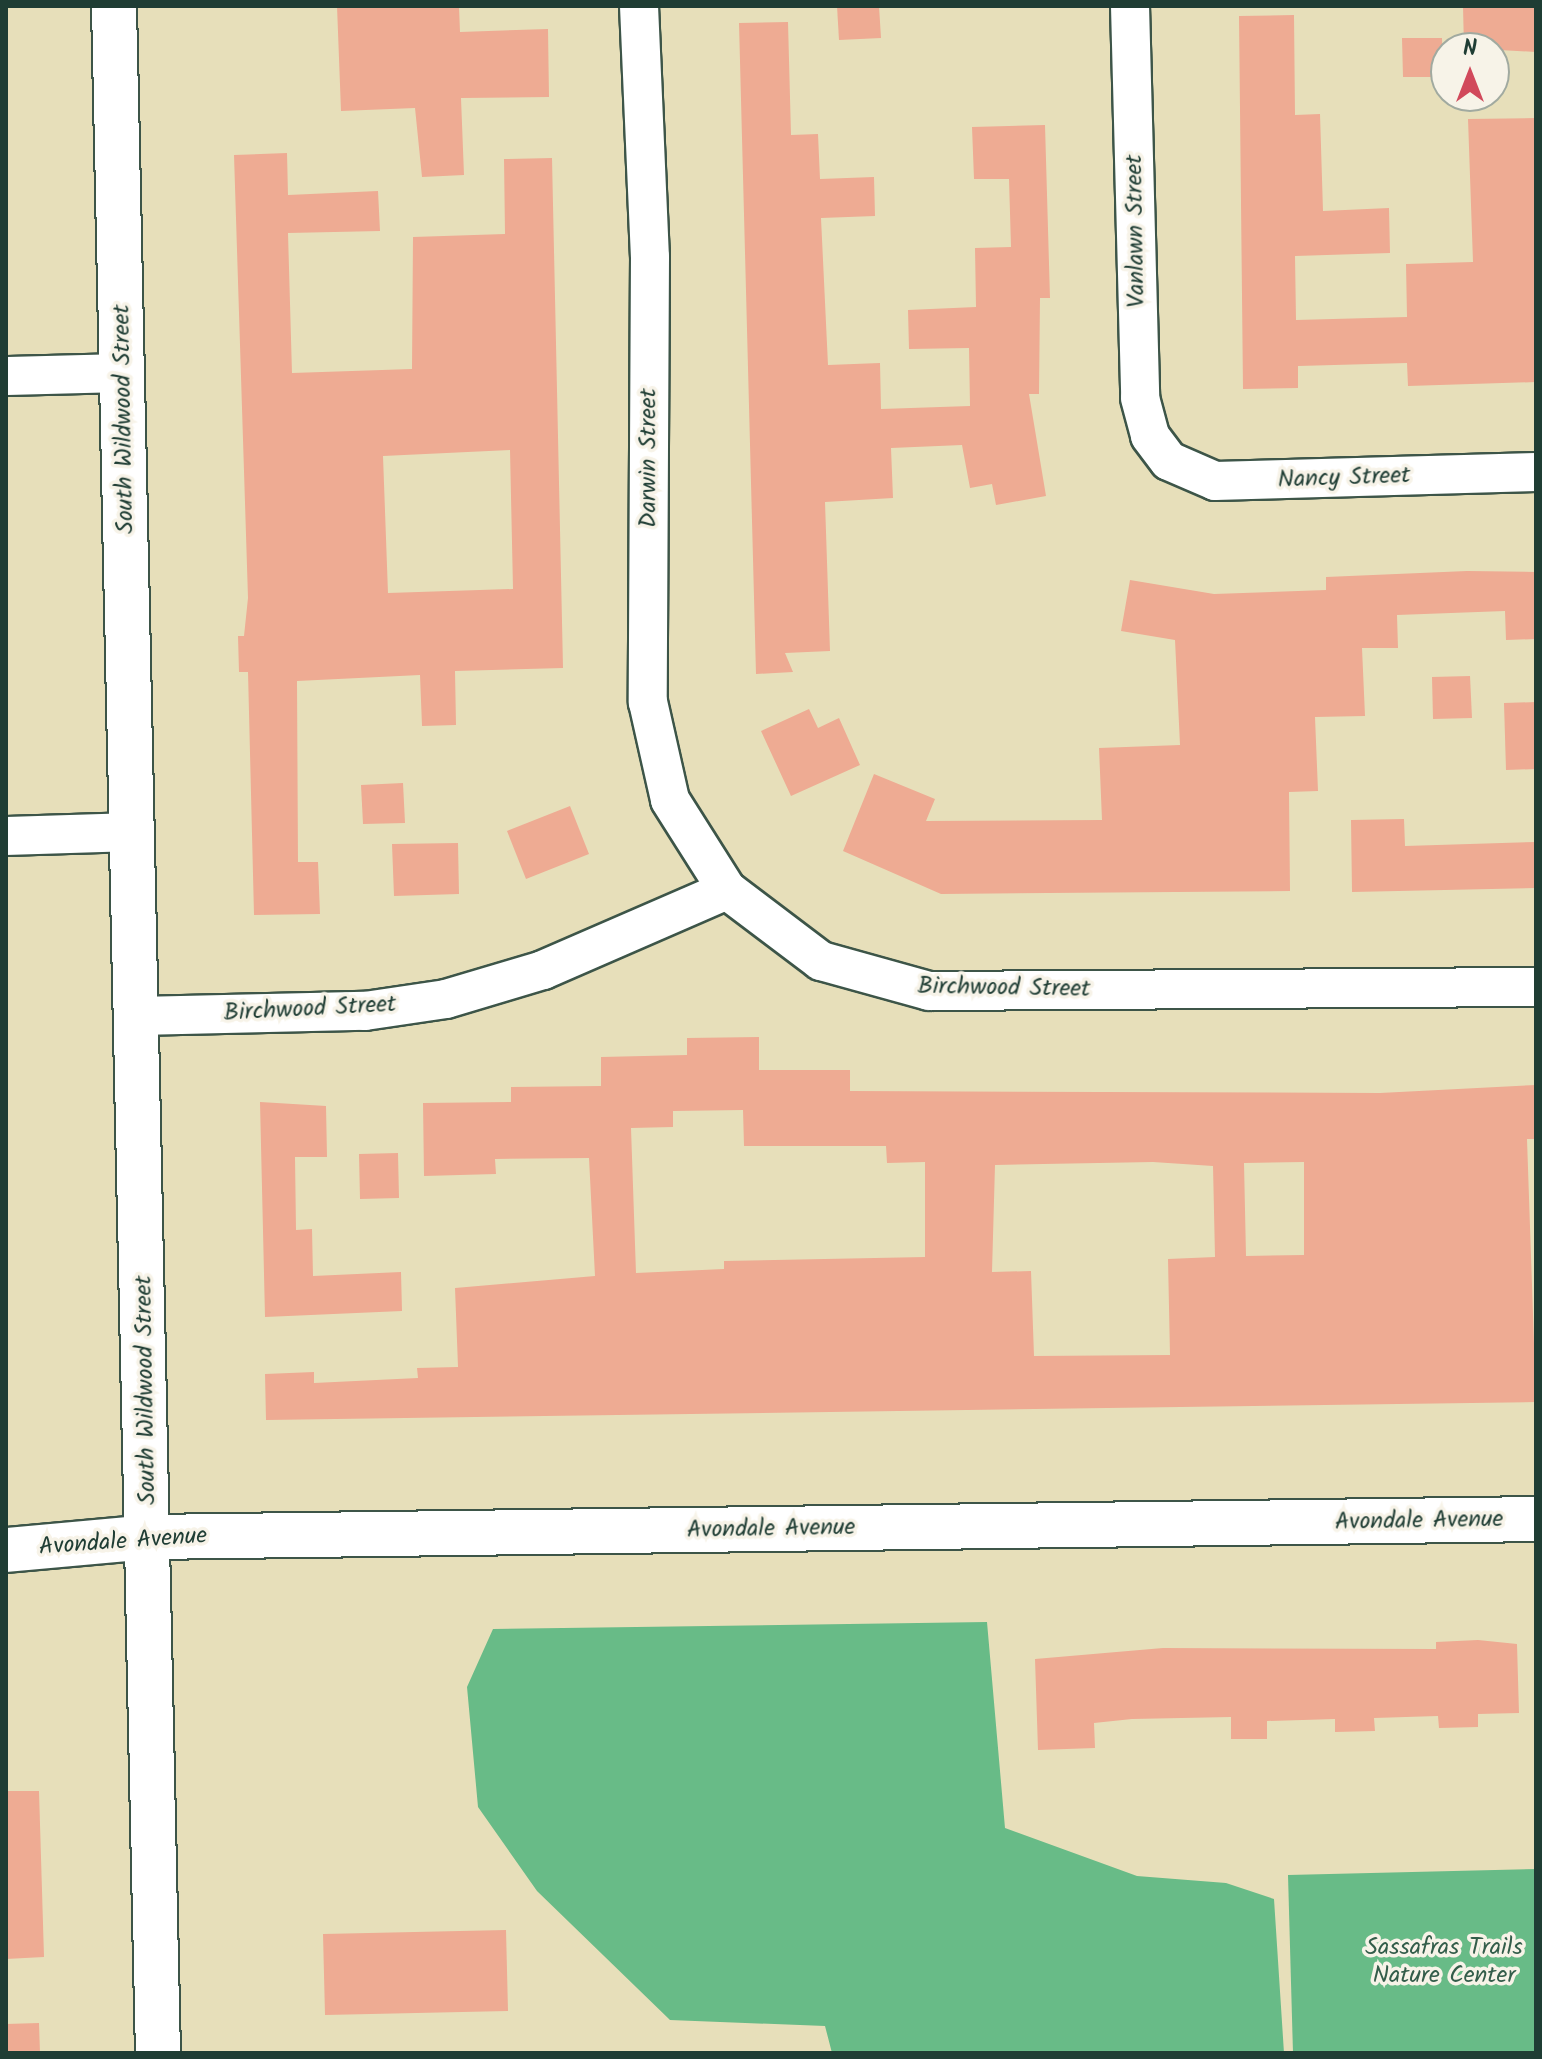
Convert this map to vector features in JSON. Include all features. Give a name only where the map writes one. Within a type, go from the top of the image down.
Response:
[{"type":"street","name":"South Wildwood Street","points":[[114,6],[158,2053]]},
{"type":"street","name":"Darwin Street","points":[[639,6],[650,257],[648,702],[670,800],[727,890]]},
{"type":"street","name":"Vanlawn Street","points":[[1130,6],[1140,398],[1161,451]]},
{"type":"street","points":[[6,376],[123,373]]},
{"type":"street","name":"Nancy Street","points":[[1161,451],[1186,472],[1215,481],[1536,472]]},
{"type":"street","points":[[6,836],[131,832]]},
{"type":"street","name":"Birchwood Street","points":[[138,1016],[365,1011],[446,999],[543,970],[727,890],[821,961],[929,991],[1536,987]]},
{"type":"street","name":"Avondale Avenue","points":[[6,1550],[148,1537],[1536,1519]]},
{"type":"green space","points":[[987,1622],[1005,1828],[1137,1876],[1226,1883],[1274,1899],[1284,2053],[832,2053],[825,2026],[670,2020],[537,1891],[478,1807],[467,1687],[493,1629]]},
{"type":"green space","name":"Sassafras Trails Nature Center","points":[[1536,1869],[1536,2053],[1293,2053],[1288,1875]]},
{"type":"building","points":[[337,6],[459,6],[460,32],[548,29],[549,97],[461,98],[464,175],[422,177],[415,108],[341,111]]},
{"type":"building","points":[[837,6],[879,6],[881,38],[839,40]]},
{"type":"building","points":[[1463,6],[1536,6],[1536,52],[1510,51],[1510,32],[1464,32]]},
{"type":"building","points":[[1294,15],[1295,115],[1320,114],[1323,211],[1389,208],[1390,253],[1295,256],[1296,320],[1407,317],[1406,264],[1473,262],[1468,119],[1536,118],[1536,382],[1408,386],[1407,363],[1298,366],[1298,388],[1243,389],[1239,16]]},
{"type":"building","points":[[788,22],[791,135],[818,134],[820,179],[874,177],[875,216],[821,218],[828,365],[880,363],[881,409],[970,406],[969,348],[909,349],[908,310],[976,307],[975,248],[1011,247],[1009,179],[974,179],[972,127],[1045,125],[1050,298],[1040,298],[1039,394],[1029,394],[1046,496],[996,505],[992,484],[970,488],[962,445],[891,448],[893,498],[825,502],[830,651],[785,653],[793,672],[756,674],[739,23]]},
{"type":"building","points":[[1402,38],[1430,38],[1430,77],[1403,77]]},
{"type":"building","points":[[287,153],[288,195],[378,191],[380,231],[288,233],[292,373],[412,369],[413,237],[505,234],[504,159],[552,158],[563,668],[455,671],[456,725],[422,726],[420,675],[297,681],[298,862],[318,862],[320,914],[254,915],[248,672],[239,672],[238,636],[244,636],[248,598],[234,155]],"holes":[[[510,450],[513,589],[388,593],[383,456]]]},
{"type":"building","points":[[1467,571],[1536,572],[1536,639],[1506,640],[1505,611],[1397,615],[1398,648],[1362,648],[1365,716],[1315,717],[1318,791],[1289,792],[1290,891],[941,894],[843,851],[874,774],[935,799],[926,821],[1102,820],[1099,748],[1180,745],[1175,640],[1121,631],[1130,580],[1214,594],[1326,590],[1326,577]]},
{"type":"building","points":[[1470,676],[1472,718],[1433,719],[1432,677]]},
{"type":"building","points":[[1536,702],[1536,769],[1506,770],[1504,703]]},
{"type":"building","points":[[809,709],[818,728],[839,718],[860,765],[791,796],[761,731]]},
{"type":"building","points":[[403,783],[405,823],[363,824],[361,785]]},
{"type":"building","points":[[570,806],[589,854],[526,879],[507,831]]},
{"type":"building","points":[[1404,819],[1405,846],[1536,842],[1536,888],[1352,892],[1351,820]]},
{"type":"building","points":[[458,843],[459,894],[394,896],[392,844]]},
{"type":"building","points":[[759,1037],[759,1070],[850,1070],[850,1091],[1380,1093],[1536,1085],[1536,1139],[1527,1139],[1536,1402],[266,1420],[265,1374],[314,1372],[314,1383],[418,1378],[417,1368],[458,1367],[455,1288],[595,1276],[589,1158],[495,1159],[496,1174],[424,1176],[423,1103],[511,1102],[511,1087],[601,1086],[601,1057],[687,1055],[687,1038]],"holes":[[[743,1110],[744,1146],[886,1146],[887,1163],[925,1162],[925,1257],[724,1261],[724,1269],[636,1273],[631,1128],[673,1127],[673,1111]],[[1153,1162],[1213,1166],[1215,1257],[1168,1259],[1170,1355],[1034,1356],[1031,1271],[992,1272],[995,1165]],[[1304,1162],[1304,1255],[1246,1256],[1244,1163]]]},
{"type":"building","points":[[260,1102],[326,1106],[327,1157],[295,1157],[296,1230],[312,1229],[313,1276],[401,1272],[402,1311],[265,1317]]},
{"type":"building","points":[[398,1153],[399,1198],[360,1199],[359,1154]]},
{"type":"building","points":[[1478,1640],[1517,1644],[1519,1713],[1478,1714],[1478,1727],[1439,1728],[1438,1716],[1374,1718],[1375,1731],[1335,1732],[1335,1719],[1267,1721],[1267,1739],[1231,1739],[1231,1717],[1132,1719],[1094,1723],[1095,1748],[1038,1750],[1035,1659],[1163,1648],[1436,1649],[1436,1642]]},
{"type":"building","points":[[6,1791],[39,1791],[44,1957],[6,1959]]},
{"type":"building","points":[[506,1930],[508,2011],[325,2015],[323,1934]]},
{"type":"building","points":[[39,2023],[40,2053],[6,2053],[6,2024]]}]
